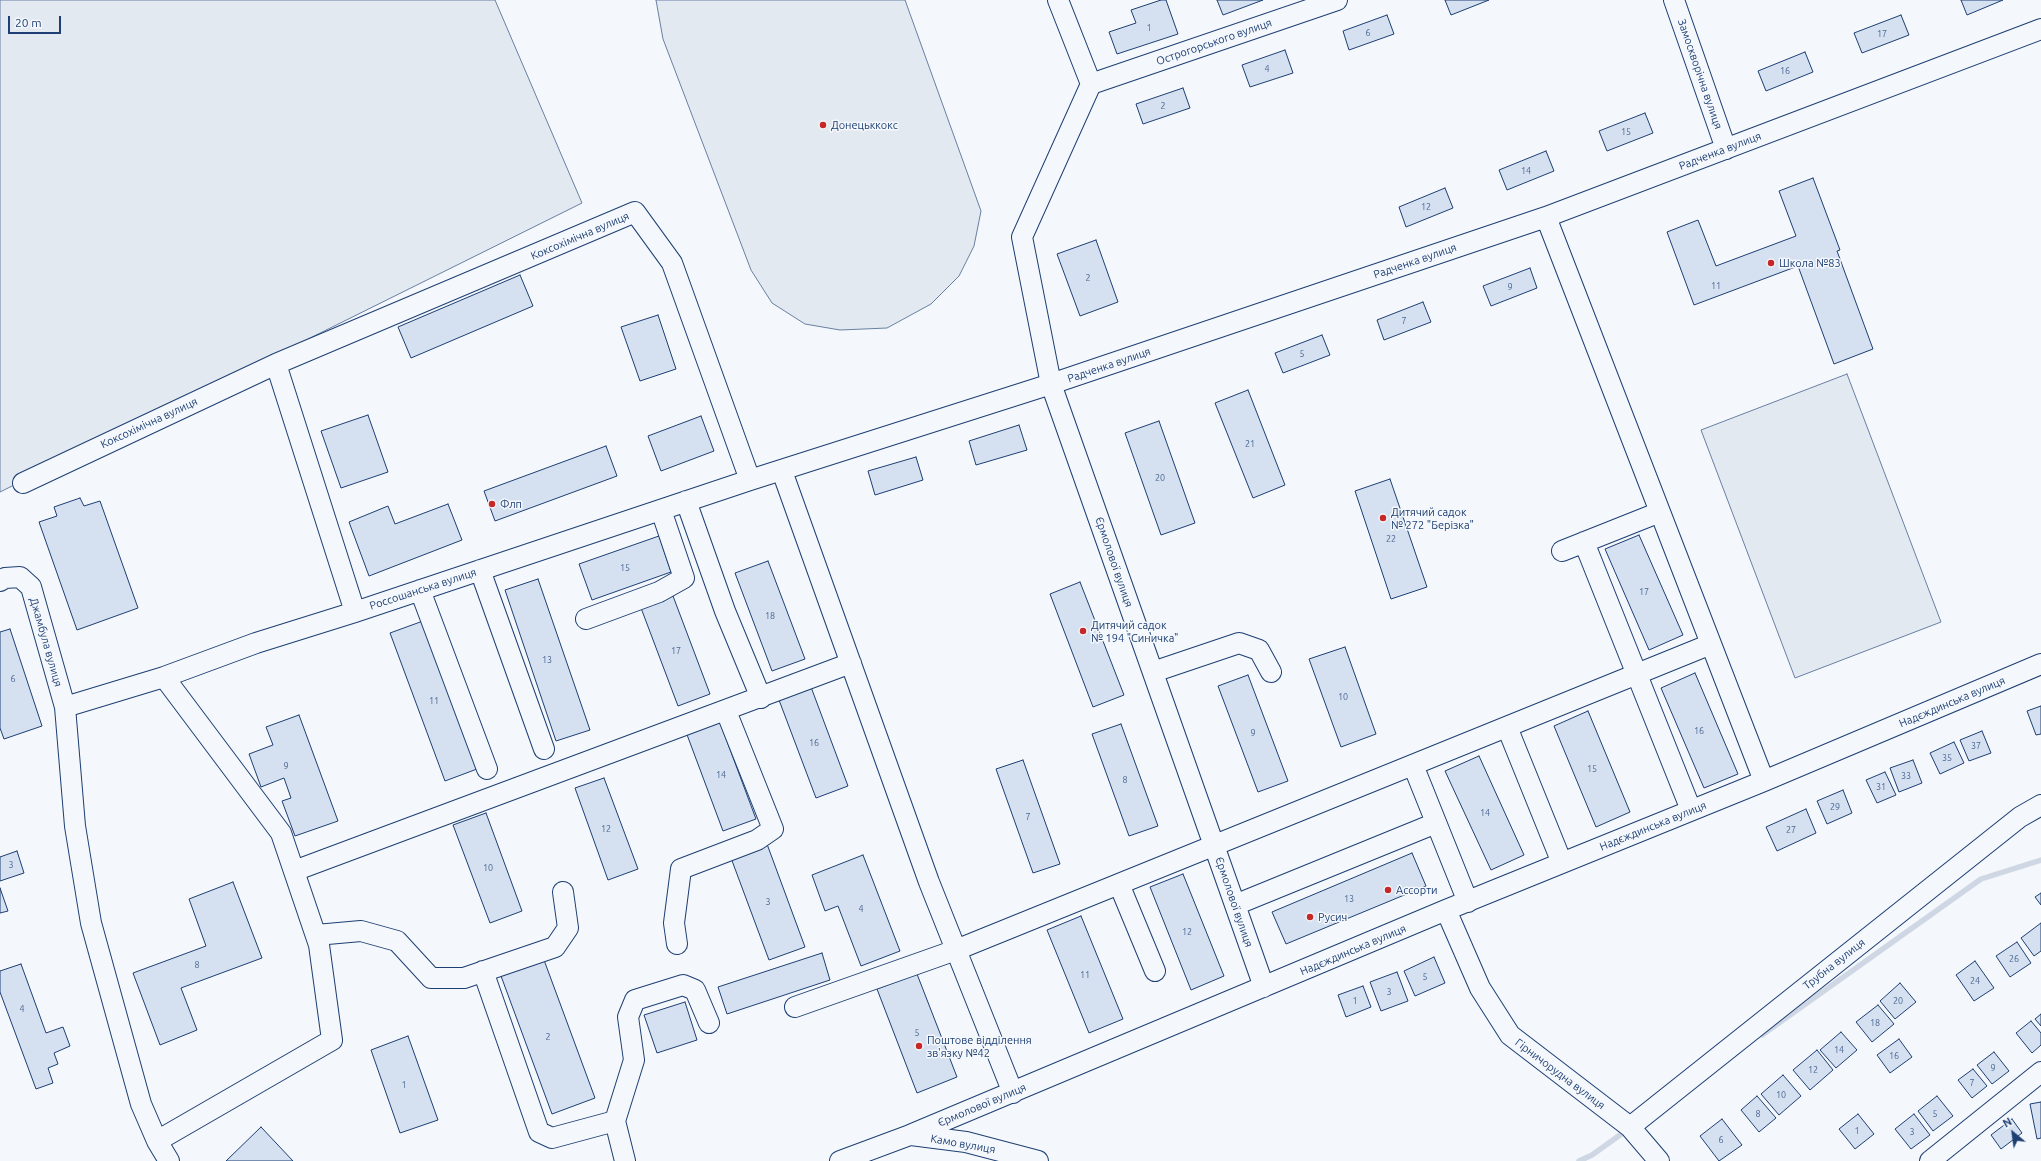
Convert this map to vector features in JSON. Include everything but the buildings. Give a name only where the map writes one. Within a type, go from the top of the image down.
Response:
[{"type":"street","points":[[1058,0],[1091,84]]},
{"type":"street","name":"Острогорського вулиця","points":[[1091,84],[1337,0]]},
{"type":"street","name":"Замоскворічна вулиця","points":[[1674,0],[1726,149]]},
{"type":"street","name":"Радченка вулиця","points":[[782,471],[1051,384],[1546,217],[2041,29]]},
{"type":"street","name":"Єрмолової вулиця","points":[[840,1161],[910,1135],[1264,987],[1051,384],[1022,237],[1091,84]]},
{"type":"street","name":"Коксохімічна вулиця","points":[[23,483],[276,364],[635,212],[672,263],[750,480]]},
{"type":"street","points":[[1546,217],[1764,781]]},
{"type":"street","points":[[276,364],[355,612]]},
{"type":"street","points":[[782,471],[929,882],[1013,1092]]},
{"type":"street","name":"Россошанська вулиця","points":[[65,707],[164,677],[256,643],[355,612],[750,480],[782,471]]},
{"type":"street","points":[[686,501],[725,611],[761,698]]},
{"type":"street","points":[[586,619],[659,592],[684,578],[661,510]]},
{"type":"street","points":[[1562,551],[1660,512]]},
{"type":"street","points":[[1584,542],[1691,810]]},
{"type":"street","points":[[480,570],[544,749]]},
{"type":"street","name":"Джамбула вулиця","points":[[0,581],[5,578],[20,577],[31,587],[65,707]]},
{"type":"street","points":[[420,590],[487,769]]},
{"type":"street","points":[[1153,672],[1239,643],[1259,650],[1271,672]]},
{"type":"street","points":[[795,1007],[956,950],[1711,644]]},
{"type":"street","points":[[294,871],[761,698],[851,663]]},
{"type":"street","name":"Надєждинська вулиця","points":[[1264,987],[1446,910],[1764,781],[2041,664]]},
{"type":"street","points":[[157,1140],[332,1040],[319,945],[281,833],[164,677]]},
{"type":"street","points":[[65,707],[75,826],[91,923],[141,1104],[157,1140],[169,1161]]},
{"type":"street","points":[[677,944],[674,923],[681,870],[758,840],[773,829],[726,711]]},
{"type":"street","points":[[1507,727],[1562,863]]},
{"type":"street","points":[[1413,765],[1468,902]]},
{"type":"street","name":"Трубна вулиця","points":[[1630,1127],[2020,817],[2041,804]]},
{"type":"street","points":[[1235,905],[1436,823]]},
{"type":"street","points":[[1119,884],[1155,971]]},
{"type":"street","points":[[316,935],[361,931],[397,941],[431,978],[464,978],[554,947],[568,928],[562,892]]},
{"type":"street","name":"Гірничорудна вулиця","points":[[1446,910],[1480,988],[1510,1035],[1630,1127],[1659,1161]]},
{"type":"street","points":[[483,971],[539,1132],[552,1138],[615,1121]]},
{"type":"street","points":[[625,1161],[615,1121],[634,1060],[628,1017],[636,1000],[683,985],[695,990],[709,1023]]},
{"type":"street","points":[[1930,1161],[2041,1072]]},
{"type":"street","name":"Камо вулиця","points":[[910,1135],[966,1142],[1038,1161]]},
{"type":"shaded area","points":[[0,0],[495,0],[582,203],[0,492]]},
{"type":"shaded area","name":"Донецьккокс","points":[[656,0],[905,0],[981,211],[974,246],[959,276],[931,304],[887,328],[840,330],[805,324],[772,303],[751,270],[663,39]]},
{"type":"shaded area","points":[[1847,374],[1941,622],[1795,678],[1701,430]]},
{"type":"waterway","points":[[1762,1035],[1981,879],[2041,860]]},
{"type":"waterway","points":[[1579,1161],[1592,1155],[1627,1130]]},
{"type":"place","name":"Донецьккокс","points":[[823,125]]},
{"type":"place","name":"Школа №83","points":[[1771,263]]},
{"type":"place","name":"Флп","points":[[492,504]]},
{"type":"place","name":"Дитячий садок № 272 \"Берізка\"","points":[[1383,518]]},
{"type":"place","name":"Дитячий садок № 194 \"Синичка\"","points":[[1083,631]]},
{"type":"place","name":"Ассорти","points":[[1388,890]]},
{"type":"place","name":"Русич","points":[[1310,917]]},
{"type":"place","name":"Поштове відділення зв'язку №42","points":[[919,1046]]}]
